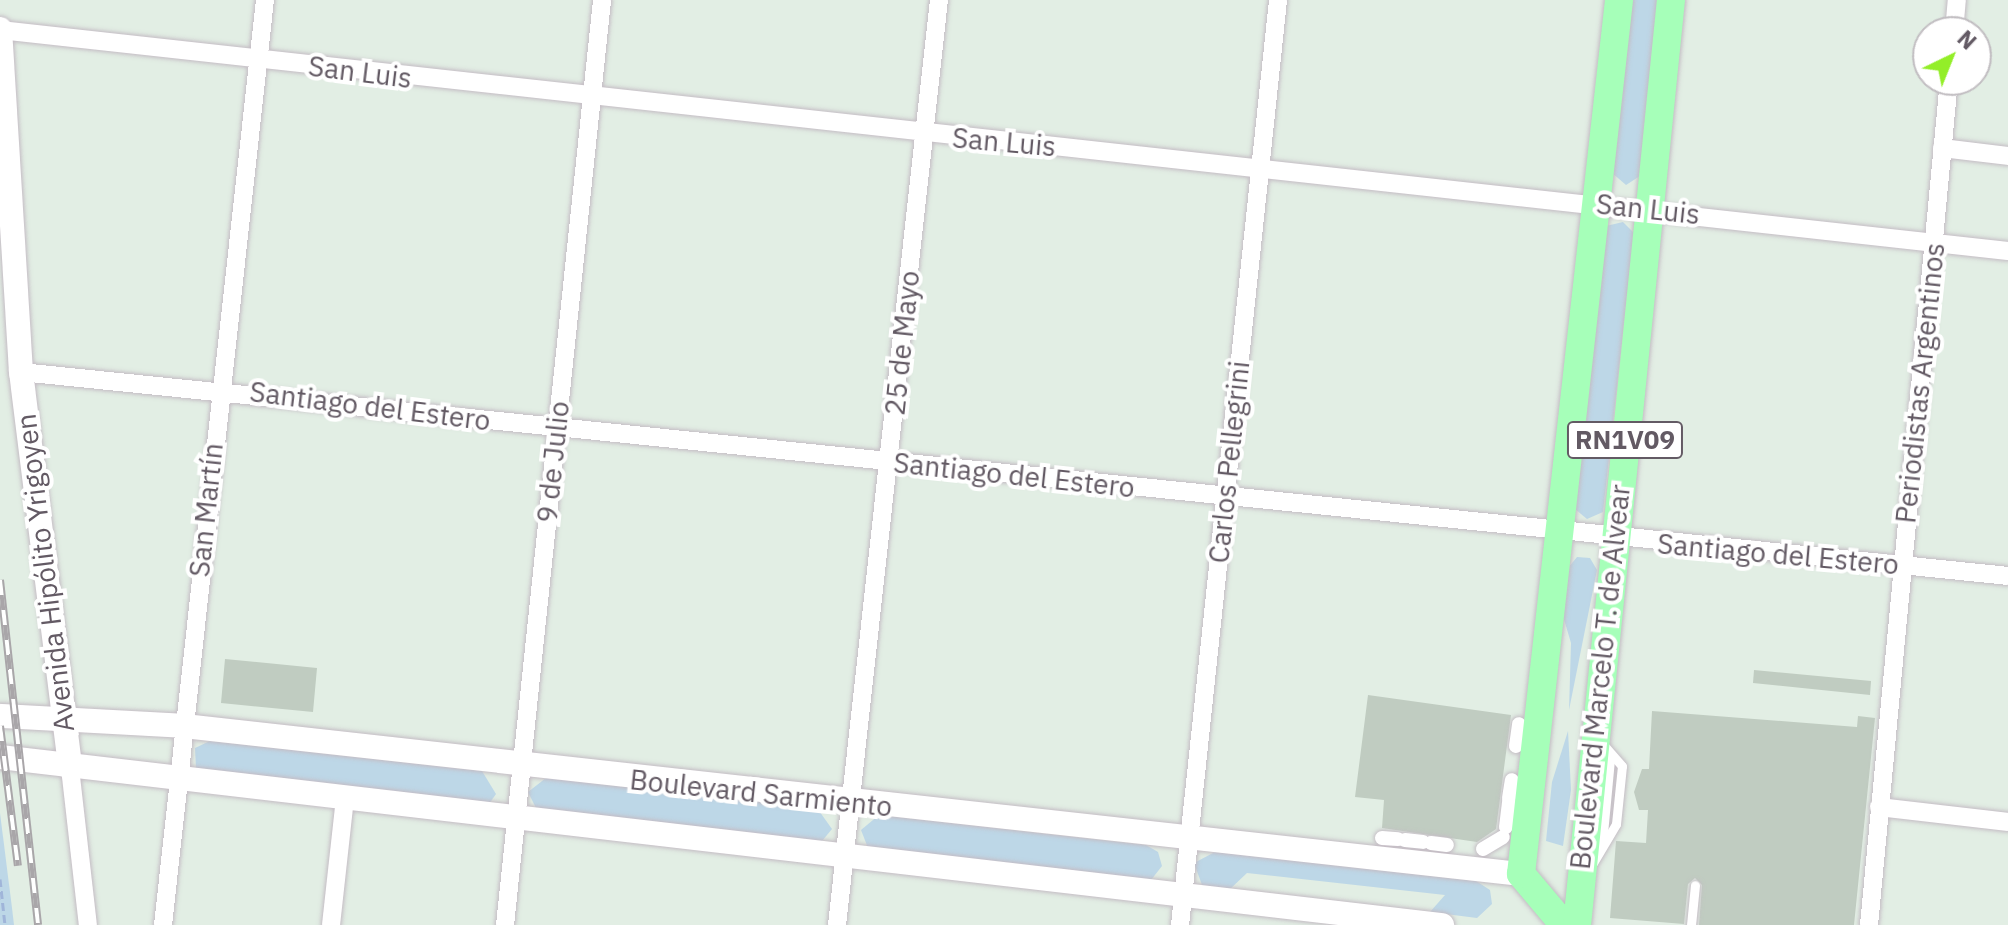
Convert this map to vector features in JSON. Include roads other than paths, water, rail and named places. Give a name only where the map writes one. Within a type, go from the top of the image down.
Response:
[{"type":"main road","name":"Boulevard Marcelo T. de Alvear","points":[[1564,925],[1521,874],[1619,0]]},
{"type":"main road","name":"Boulevard Marcelo T. de Alvear","points":[[1577,925],[1579,879],[1597,829],[1594,737],[1671,0]]},
{"type":"main road","name":"Avenida Hipólito Yrigoyen","points":[[0,30],[21,372],[70,768]]},
{"type":"main road","name":"Boulevard Sarmiento","points":[[0,716],[184,726],[521,767],[1521,874]]},
{"type":"main road","name":"Boulevard Sarmiento","points":[[0,757],[70,768],[1442,925]]},
{"type":"street","name":"San Martín","points":[[163,925],[219,388],[265,0]]},
{"type":"street","name":"9 de Julio","points":[[505,925],[602,0]]},
{"type":"street","name":"25 de Mayo","points":[[837,925],[939,0]]},
{"type":"street","name":"Carlos Pellegrini","points":[[1180,925],[1278,0]]},
{"type":"street","name":"San Luis","points":[[0,30],[925,135],[1261,164],[2008,251]]},
{"type":"street","name":"Periodistas Argentinos","points":[[1869,925],[1947,96]]},
{"type":"street","points":[[1942,148],[2008,156]]},
{"type":"street","name":"Santiago del Estero","points":[[21,372],[219,388],[557,429],[890,461],[1615,539],[2008,576]]},
{"type":"street","points":[[1516,746],[1519,724]]},
{"type":"street","name":"Avenida Hipólito Yrigoyen","points":[[70,768],[88,925]]},
{"type":"street","points":[[1483,849],[1504,832],[1512,780]]},
{"type":"street","points":[[331,925],[345,799]]},
{"type":"street","points":[[1879,807],[2008,822]]},
{"type":"street","points":[[1382,838],[1447,845]]},
{"type":"lane","points":[[1691,925],[1695,885]]},
{"type":"railway","points":[[0,580],[38,925]]},
{"type":"railway","points":[[0,726],[18,866]]}]
